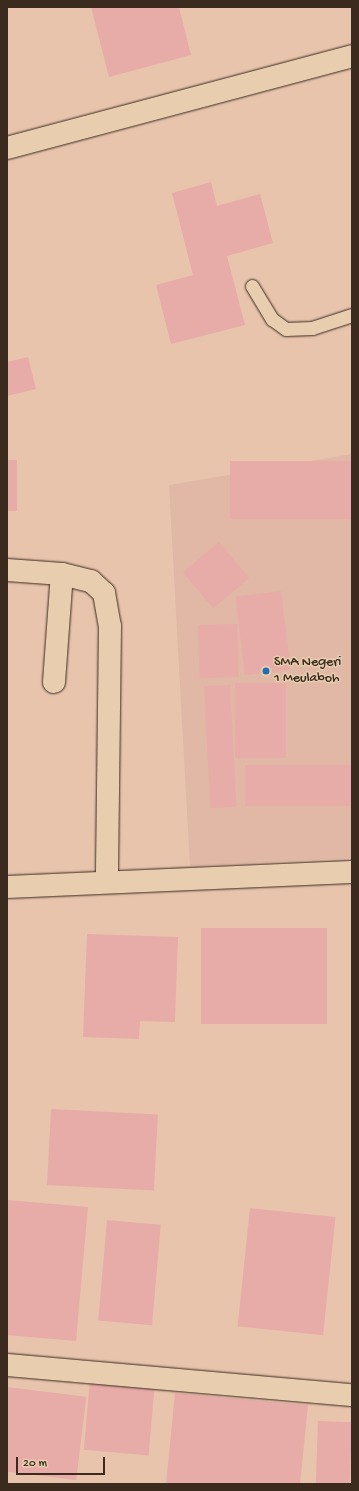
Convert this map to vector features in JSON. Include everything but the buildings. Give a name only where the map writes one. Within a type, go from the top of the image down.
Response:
[{"type":"main road","points":[[7,148],[352,56]]},
{"type":"main road","points":[[7,570],[62,574],[90,581],[104,593],[110,626],[107,881]]},
{"type":"main road","points":[[54,682],[62,574]]},
{"type":"main road","points":[[7,887],[107,881],[352,872]]},
{"type":"main road","points":[[7,1365],[352,1394]]},
{"type":"lane","points":[[252,286],[272,319],[286,329],[312,328],[352,315]]},
{"type":"shaded area","name":"SMA Negeri 1 Meulaboh","points":[[352,454],[352,858],[190,866],[169,485]]},
{"type":"place","name":"SMA Negeri 1 Meulaboh","points":[[266,671]]}]
